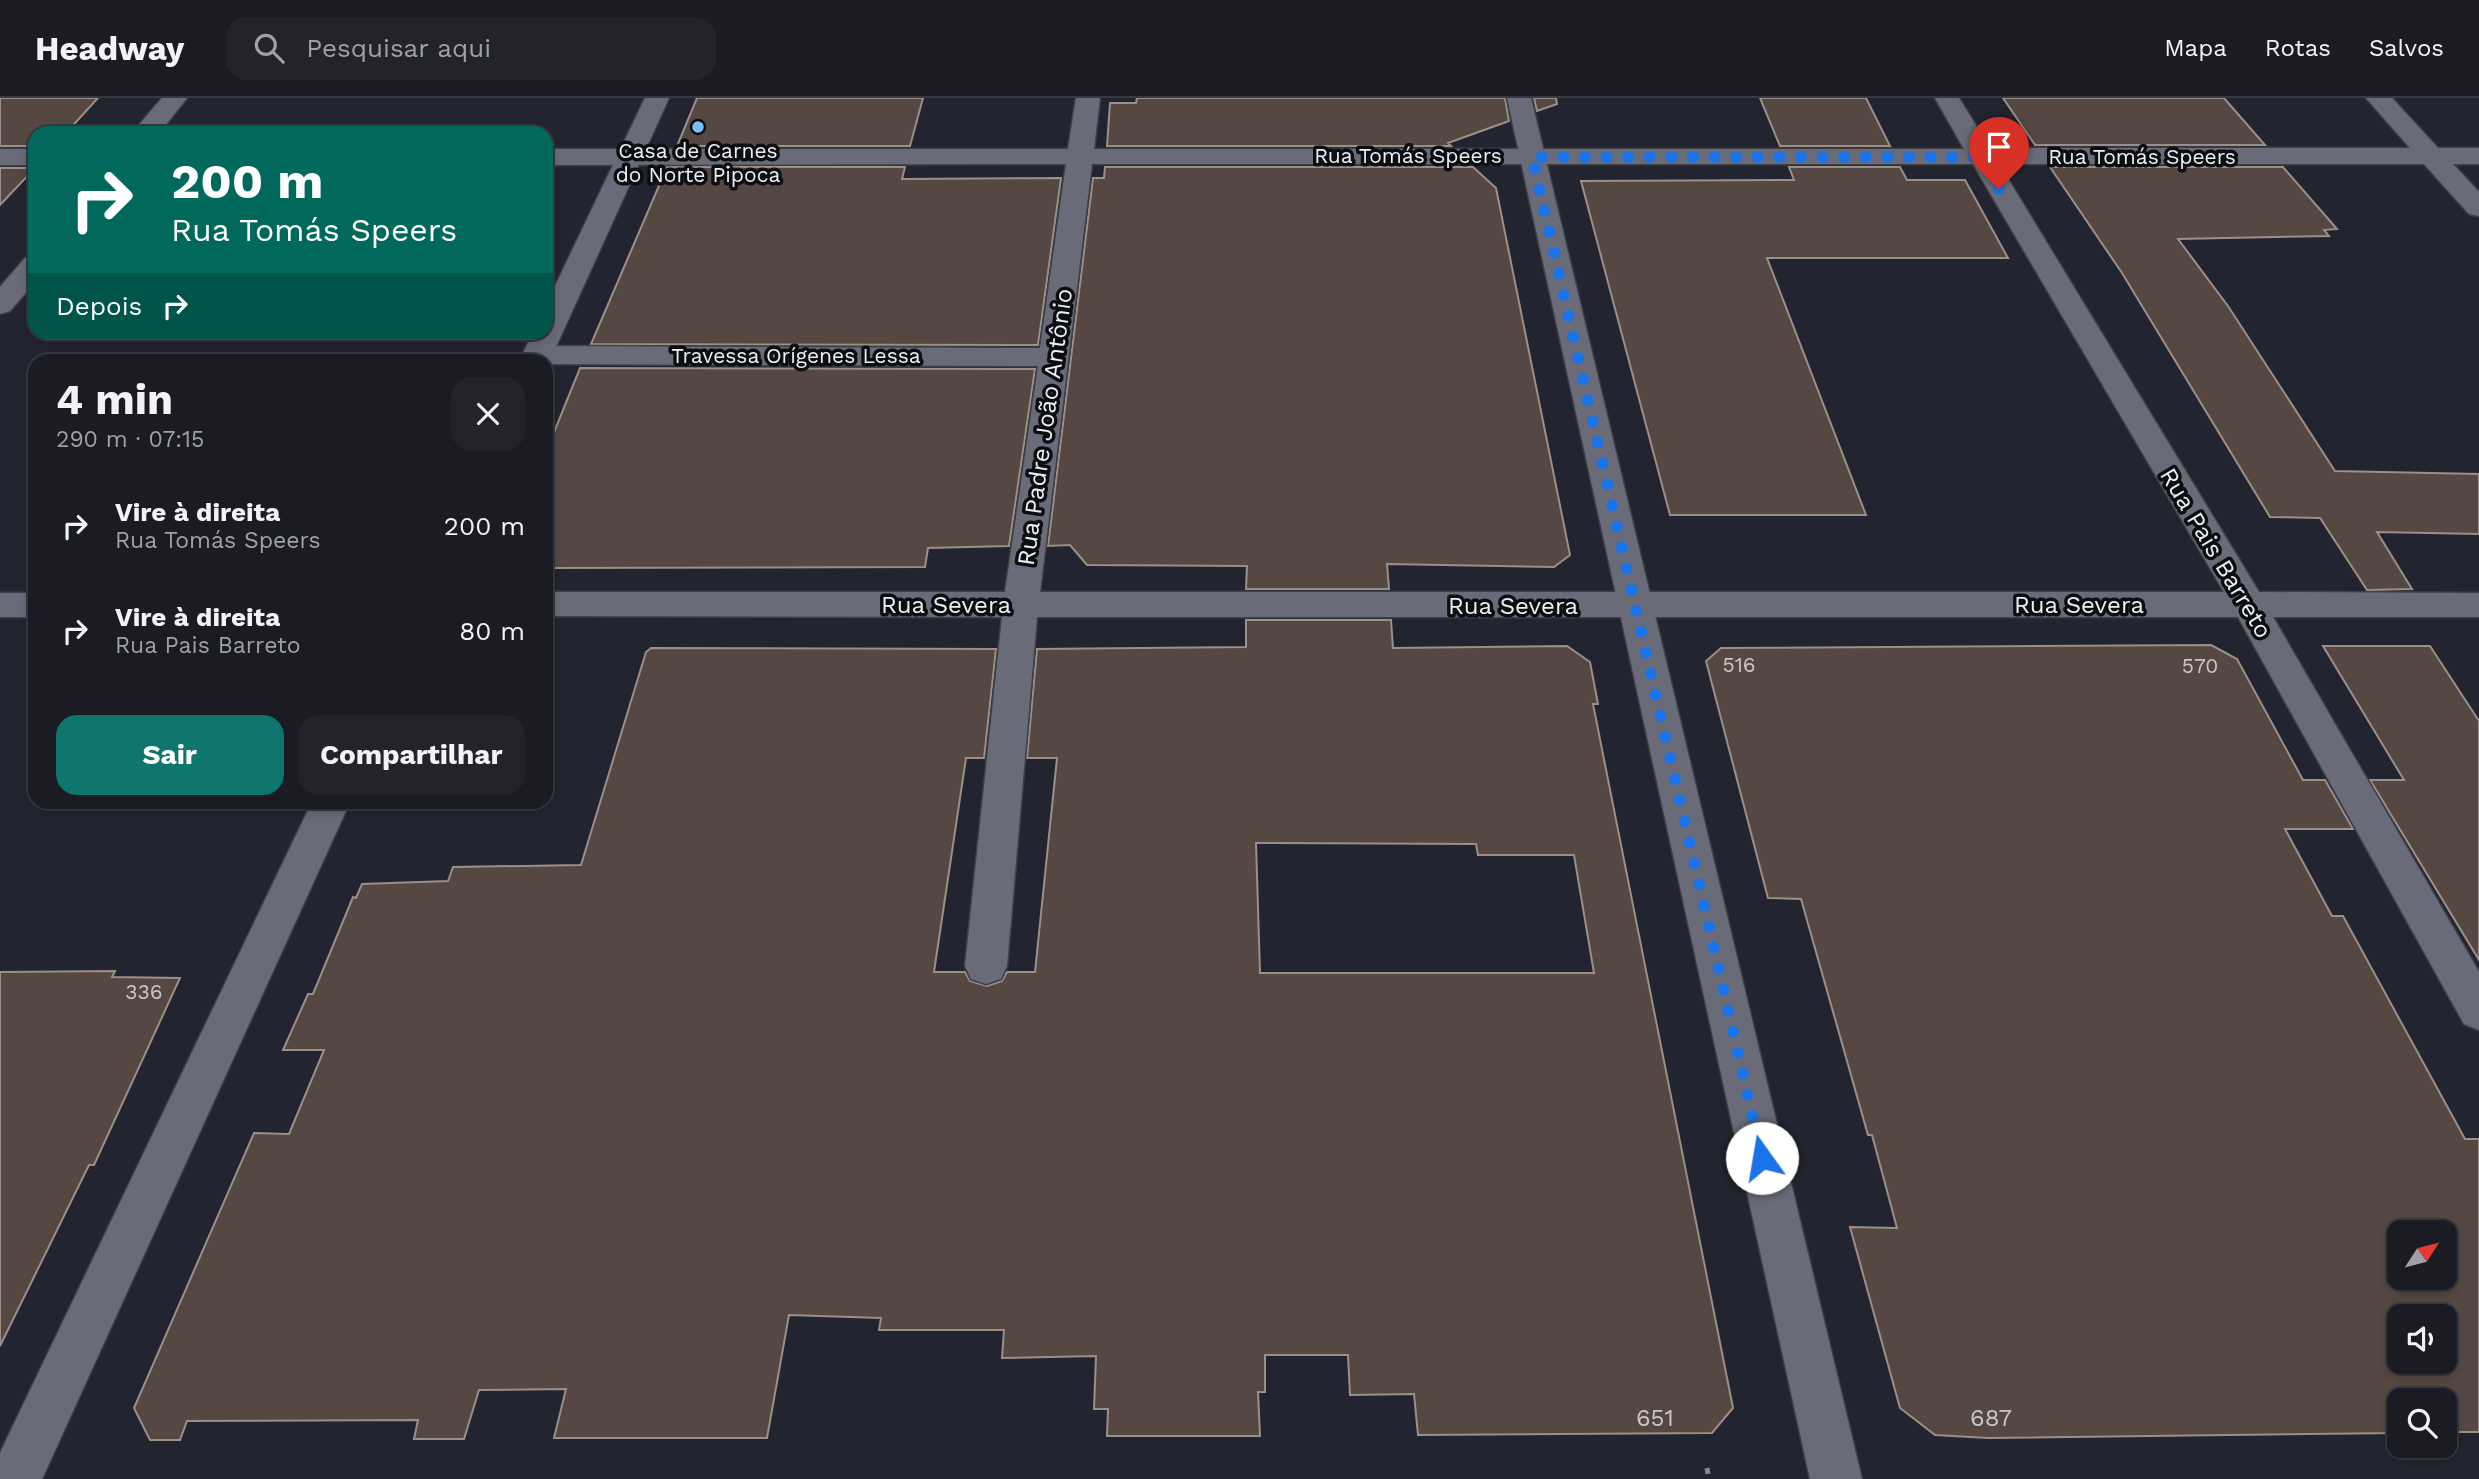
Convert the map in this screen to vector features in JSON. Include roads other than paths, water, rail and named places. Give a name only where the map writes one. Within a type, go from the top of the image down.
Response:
[{"type":"street","points":[[151,126],[176,98]]},
{"type":"street","points":[[553,323],[657,98]]},
{"type":"street","name":"Rua Padre João Antônio","points":[[986,966],[1021,605],[1087,98]]},
{"type":"street","points":[[1519,98],[1836,1479]]},
{"type":"street","name":"Rua Pais Barreto","points":[[1947,98],[2248,604],[2479,1011]]},
{"type":"street","points":[[2378,98],[2479,208]]},
{"type":"street","name":"Rua Tomás Speers","points":[[553,157],[2479,156]]},
{"type":"street","points":[[0,157],[28,157]]},
{"type":"street","points":[[0,305],[28,272]]},
{"type":"street","name":"Travessa Orígenes Lessa","points":[[553,358],[1054,357]]},
{"type":"street","name":"Rua Severa","points":[[553,604],[2479,605]]},
{"type":"street","points":[[0,605],[28,605]]},
{"type":"street","points":[[15,1479],[328,809]]},
{"type":"place","name":"Casa de Carnes do Norte Pipoca","points":[[698,127]]}]
